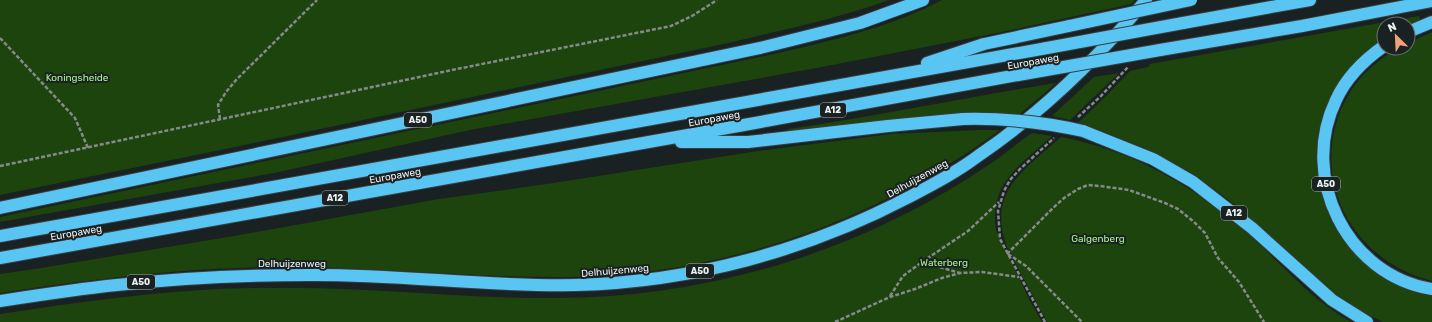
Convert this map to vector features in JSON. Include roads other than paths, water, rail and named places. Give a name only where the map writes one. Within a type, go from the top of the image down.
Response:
[{"type":"highway","name":"A50","points":[[0,208],[764,47],[860,23],[923,0]]},
{"type":"highway","name":"Delhuijzenweg","points":[[0,301],[116,285],[206,277],[312,275],[369,276],[527,285],[576,285],[646,280],[727,266],[775,253],[840,230],[923,190],[977,158],[1037,111],[1067,84],[1097,55],[1146,0]]},
{"type":"highway","name":"A12","points":[[883,77],[984,44],[1191,0]]},
{"type":"highway","name":"Europaweg","points":[[0,236],[1310,0]]},
{"type":"highway","name":"Europaweg","points":[[0,258],[826,111],[1018,75],[1302,26],[1430,1]]},
{"type":"highway","points":[[1416,29],[1432,22]]},
{"type":"highway","name":"A50","points":[[1376,53],[1360,66],[1344,85],[1336,100],[1329,119],[1324,142],[1323,166],[1326,185],[1335,213],[1340,222],[1350,238],[1365,255],[1374,263],[1395,276],[1407,282],[1432,289]]},
{"type":"highway","name":"A12","points":[[648,142],[748,142],[963,119],[1023,120],[1053,124],[1083,131],[1153,159],[1193,182],[1252,228],[1332,300],[1367,322]]},
{"type":"park label","name":"Koningsheide","points":[[77,77]]},
{"type":"park label","name":"Galgenberg","points":[[1098,238]]},
{"type":"park label","name":"Waterberg","points":[[944,262]]}]
